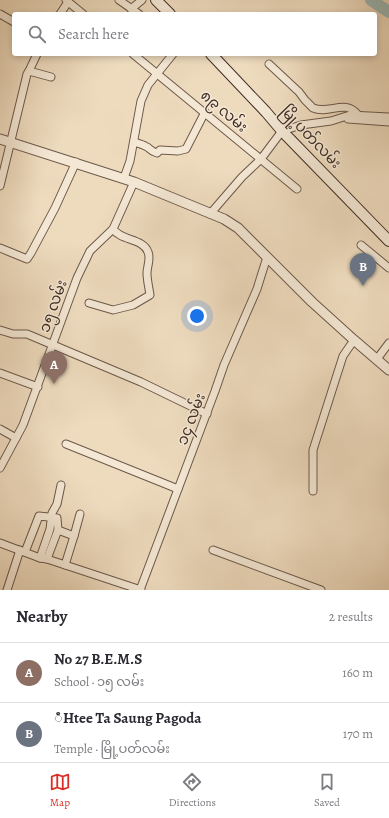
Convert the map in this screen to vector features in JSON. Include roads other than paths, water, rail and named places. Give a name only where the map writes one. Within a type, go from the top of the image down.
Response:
[{"type":"main road","points":[[156,0],[168,12]]},
{"type":"main road","name":"မြို့ပတ်လမ်း","points":[[213,56],[282,131],[389,241]]},
{"type":"street","points":[[119,0],[136,12]]},
{"type":"street","points":[[131,9],[142,0]]},
{"type":"street","points":[[61,12],[67,1],[81,12]]},
{"type":"street","points":[[0,14],[12,21]]},
{"type":"street","points":[[0,186],[29,71],[36,56]]},
{"type":"street","name":"၈၉ လမ်း","points":[[136,56],[297,189]]},
{"type":"street","points":[[124,178],[134,142],[141,101],[148,85],[171,56]]},
{"type":"street","points":[[269,64],[299,92],[313,108],[330,110],[349,107],[358,115]]},
{"type":"street","points":[[29,71],[51,77]]},
{"type":"street","points":[[134,142],[146,146],[149,150],[155,153],[160,150],[186,149],[205,112]]},
{"type":"street","points":[[210,214],[242,177],[261,159],[282,131],[301,125],[350,116],[358,115],[389,117]]},
{"type":"street","points":[[342,118],[389,122]]},
{"type":"street","points":[[0,139],[124,178],[224,220],[238,228],[312,302],[389,370]]},
{"type":"street","points":[[0,248],[27,259],[55,208],[76,162]]},
{"type":"street","name":"၁၅ လမ်း","points":[[0,468],[24,425],[77,278],[90,251],[113,229],[134,182]]},
{"type":"street","points":[[89,302],[113,310],[133,304],[150,295],[147,274],[150,256],[147,248],[118,235],[113,229]]},
{"type":"street","points":[[361,245],[389,268]]},
{"type":"street","name":"၁၄ လမ်း","points":[[140,590],[207,414],[224,365],[257,289],[267,257]]},
{"type":"street","points":[[0,330],[13,334],[27,334],[141,382],[207,414]]},
{"type":"street","points":[[313,491],[313,450],[343,356],[354,340]]},
{"type":"street","points":[[377,359],[389,343]]},
{"type":"street","points":[[0,373],[38,387]]},
{"type":"street","points":[[0,430],[16,438]]},
{"type":"street","points":[[66,444],[178,489]]},
{"type":"street","points":[[43,558],[53,517],[52,513],[57,504],[61,485]]},
{"type":"street","points":[[64,565],[80,514]]},
{"type":"street","points":[[8,590],[22,551],[38,516],[57,518],[58,530],[43,558]]},
{"type":"street","points":[[58,530],[74,536]]},
{"type":"street","points":[[0,543],[140,590]]},
{"type":"street","points":[[213,550],[322,590]]},
{"type":"waterway","points":[[371,0],[389,12]]},
{"type":"place","name":"ံHtee Ta Saung Pagoda","points":[[363,286]]},
{"type":"place","name":"No 27 B.E.M.S","points":[[54,384]]}]
